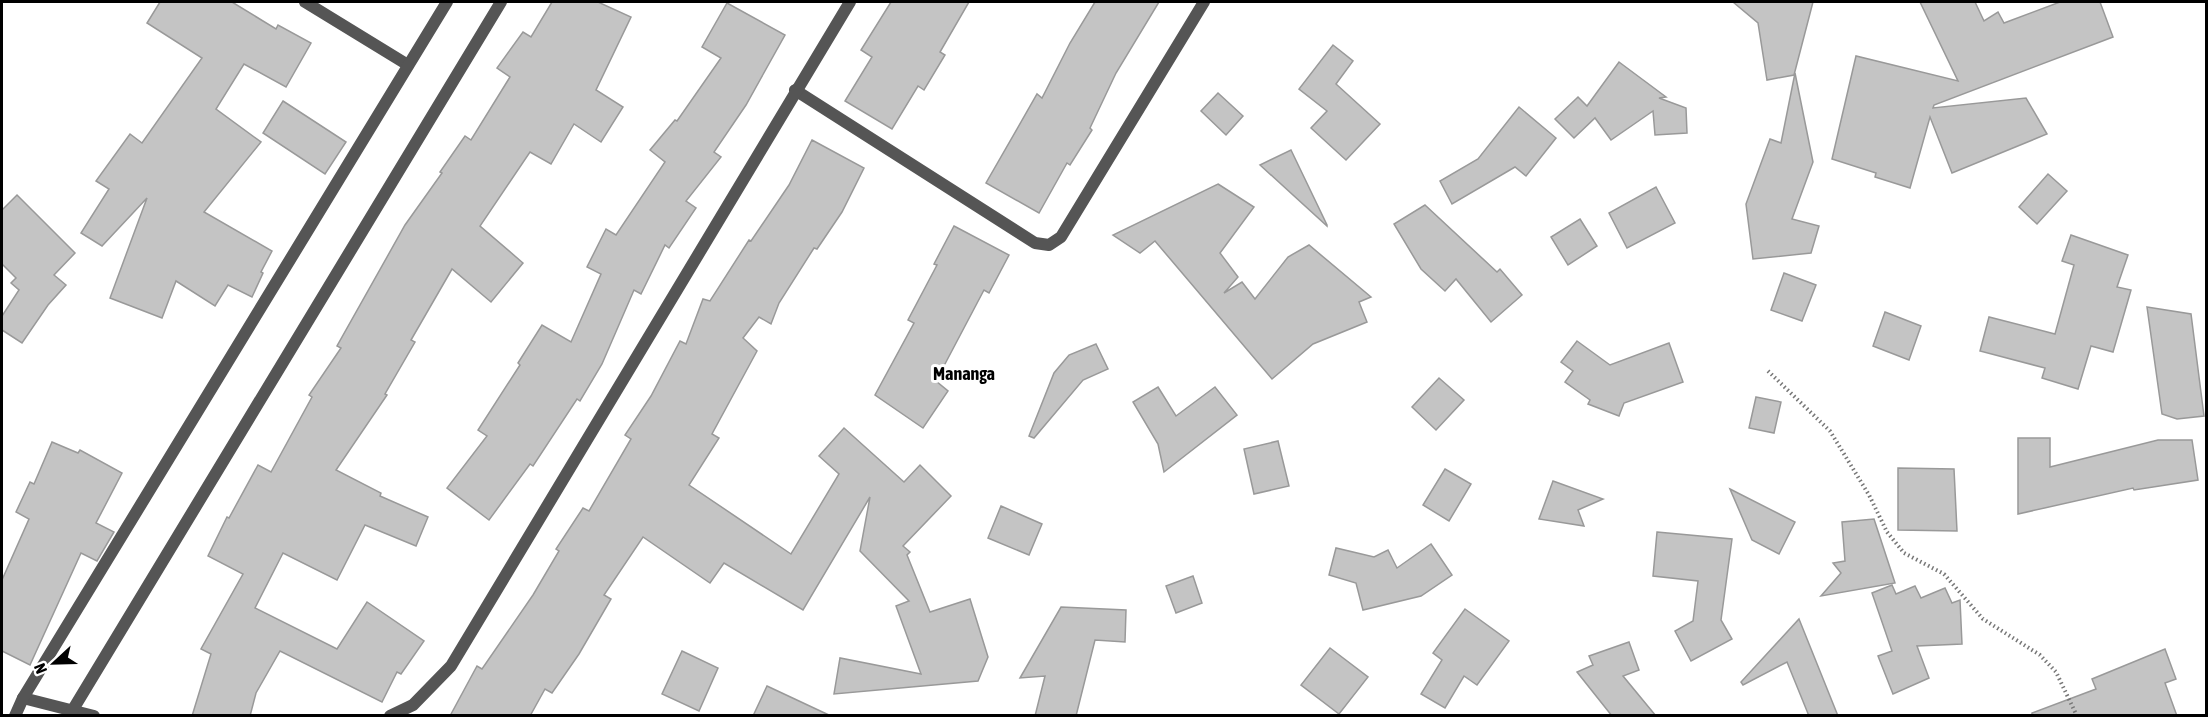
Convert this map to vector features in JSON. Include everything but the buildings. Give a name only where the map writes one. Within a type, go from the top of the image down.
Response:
[{"type":"street","points":[[305,2],[408,65]]},
{"type":"street","points":[[15,716],[22,699],[447,2]]},
{"type":"street","points":[[71,713],[501,2]]},
{"type":"street","points":[[390,716],[413,705],[451,666],[795,90],[850,2]]},
{"type":"street","points":[[795,90],[1035,243],[1049,245],[1060,237],[1204,2]]},
{"type":"street","points":[[22,699],[71,713],[94,716]]},
{"type":"path","points":[[1768,371],[1830,431],[1869,495],[1887,532],[1905,552],[1944,574],[1983,619],[2040,655],[2056,672],[2077,716]]},
{"type":"district","name":"Mananga","points":[[964,373]]}]
